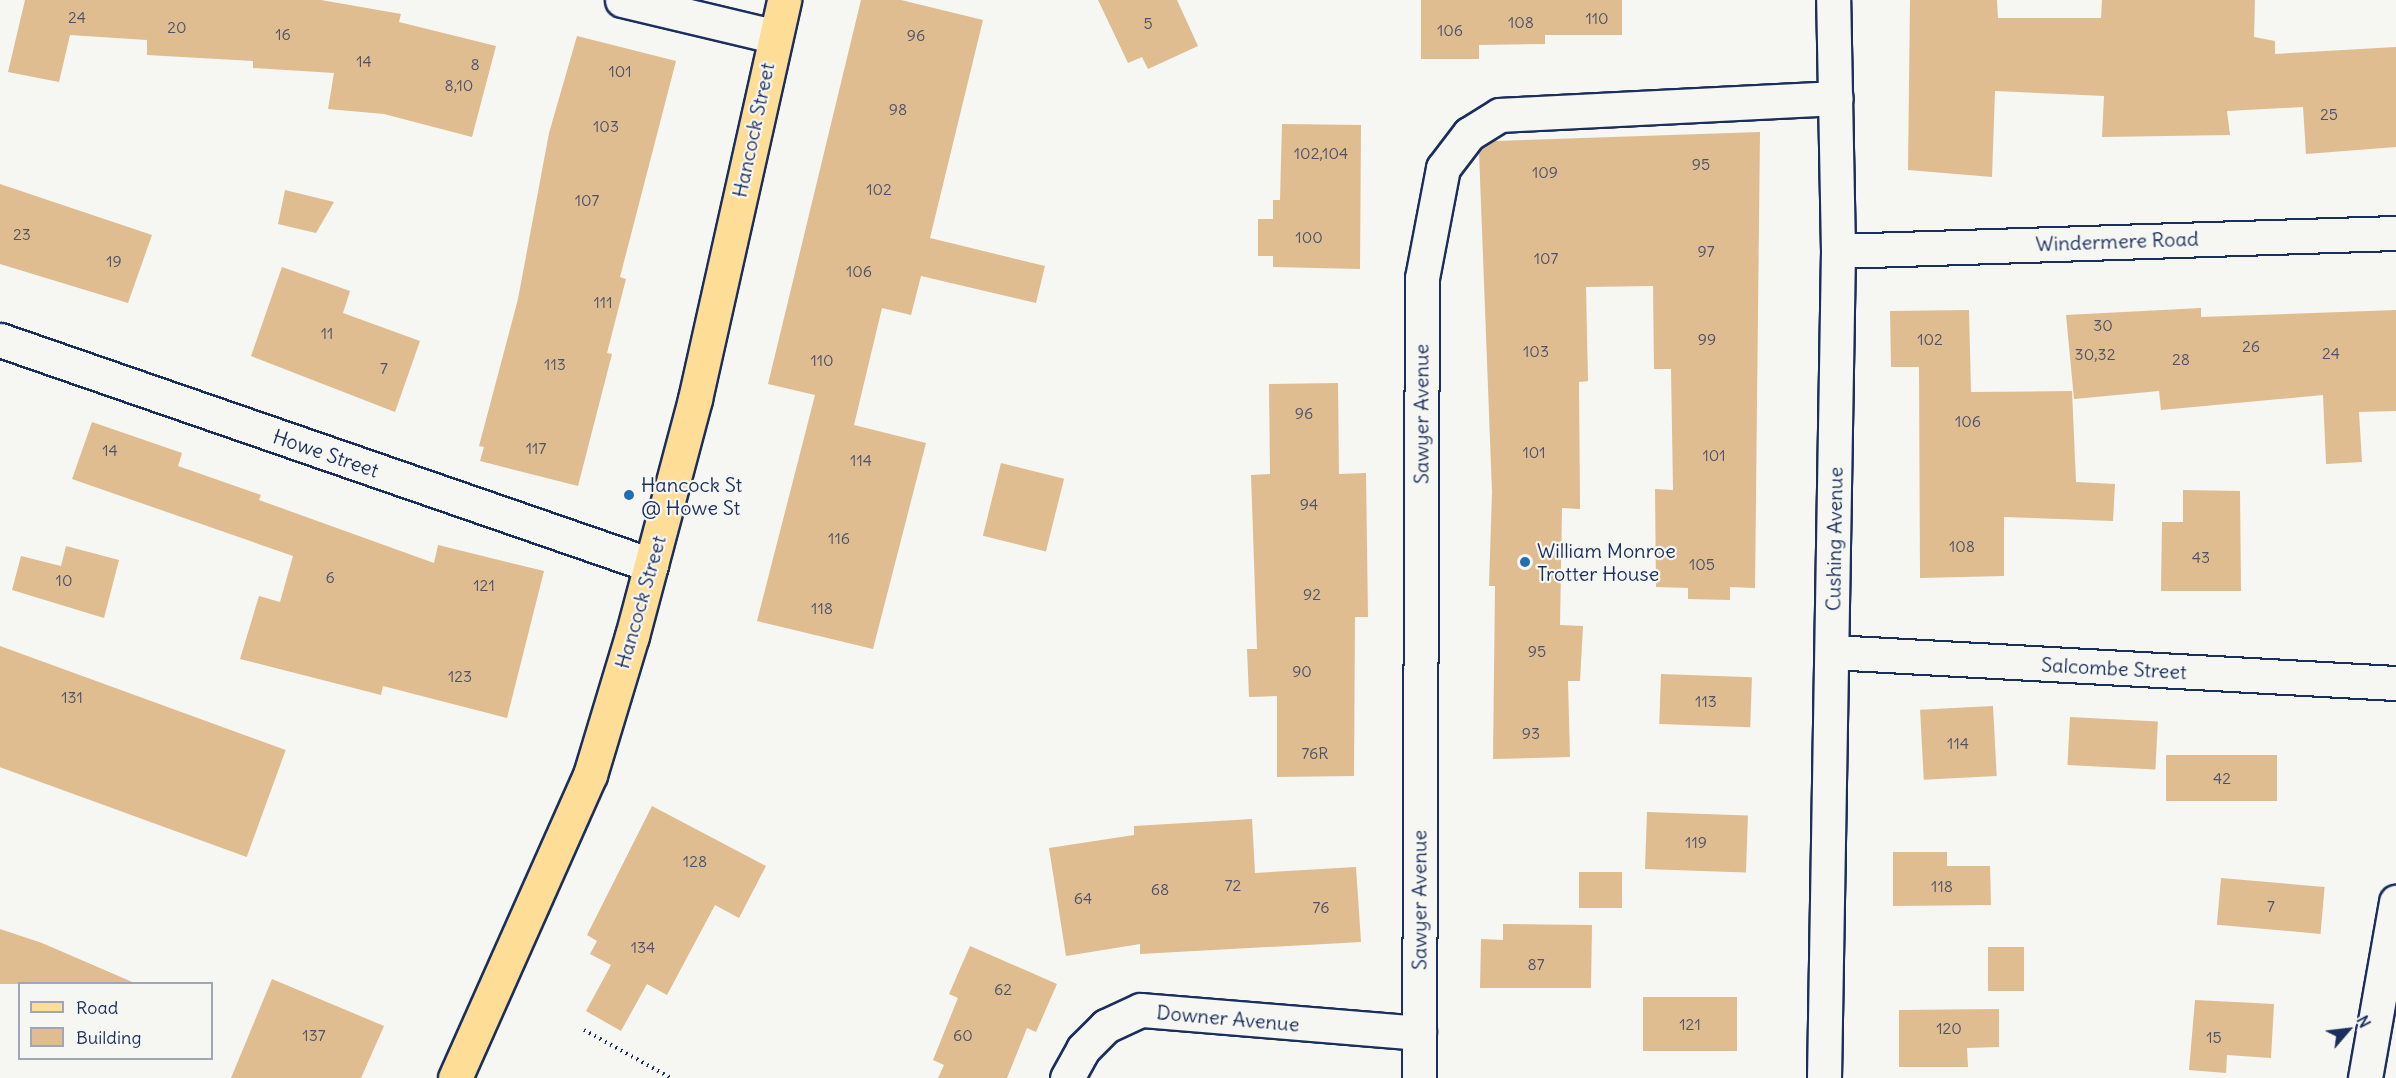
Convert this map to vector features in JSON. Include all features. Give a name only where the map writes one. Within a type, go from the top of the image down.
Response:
[{"type":"main road","name":"Hancock Street","points":[[455,1078],[590,775],[651,565],[695,399],[773,36],[784,0]]},
{"type":"street","points":[[622,0],[773,36]]},
{"type":"street","name":"Cushing Avenue","points":[[1824,1078],[1838,250],[1833,0]]},
{"type":"street","name":"Sawyer Avenue","points":[[1419,1078],[1422,278],[1443,168],[1469,134],[1500,115],[1836,98]]},
{"type":"street","name":"Windermere Road","points":[[1838,250],[2396,233]]},
{"type":"street","name":"Howe Street","points":[[0,340],[651,565]]},
{"type":"street","name":"Salcombe Street","points":[[1832,652],[2396,683]]},
{"type":"street","points":[[2365,1078],[2396,902]]},
{"type":"street","name":"Downer Avenue","points":[[1067,1078],[1083,1049],[1106,1026],[1141,1010],[1419,1033]]},
{"type":"path","points":[[584,1030],[671,1078]]},
{"type":"building","points":[[25,0],[321,0],[401,14],[399,22],[496,46],[472,137],[384,114],[328,109],[334,73],[253,68],[253,61],[147,55],[147,40],[70,35],[59,82],[8,72]]},
{"type":"building","points":[[861,0],[901,0],[983,20],[930,238],[1045,266],[1036,303],[921,276],[911,315],[882,308],[854,425],[926,443],[873,649],[757,621],[815,395],[768,384]]},
{"type":"building","points":[[1098,0],[1177,0],[1198,46],[1148,69],[1142,57],[1128,63]]},
{"type":"building","points":[[1421,0],[1622,0],[1622,35],[1545,35],[1545,44],[1479,45],[1479,59],[1421,59]]},
{"type":"building","points":[[1910,0],[1997,0],[1998,18],[2101,18],[2102,0],[2255,0],[2254,37],[2275,41],[2275,54],[2396,47],[2396,147],[2306,154],[2303,107],[2227,111],[2230,135],[2102,137],[2104,96],[1995,91],[1992,177],[1908,170]]},
{"type":"building","points":[[577,36],[676,61],[620,277],[626,279],[607,353],[612,354],[578,486],[480,461],[484,447],[479,446],[518,299],[549,133]]},
{"type":"building","points":[[1282,124],[1361,125],[1360,269],[1273,267],[1273,256],[1258,256],[1258,219],[1273,219],[1273,200],[1280,200]]},
{"type":"building","points":[[1760,132],[1755,588],[1730,587],[1730,600],[1688,599],[1688,588],[1656,587],[1655,489],[1673,490],[1671,369],[1654,369],[1653,286],[1586,287],[1588,381],[1579,382],[1580,509],[1562,508],[1560,625],[1583,626],[1580,681],[1568,681],[1570,757],[1493,759],[1495,586],[1489,586],[1492,492],[1479,152],[1494,141]]},
{"type":"building","points":[[0,184],[152,235],[128,303],[0,264]]},
{"type":"building","points":[[285,190],[334,202],[316,233],[278,224]]},
{"type":"building","points":[[282,267],[350,291],[343,313],[420,341],[395,412],[251,356]]},
{"type":"building","points":[[2201,308],[2201,317],[2396,310],[2396,411],[2359,412],[2362,462],[2326,464],[2323,395],[2161,410],[2159,391],[2074,399],[2066,315]]},
{"type":"building","points":[[1969,310],[1971,392],[2072,391],[2076,482],[2115,484],[2113,521],[2004,517],[2004,576],[1920,578],[1919,367],[1891,367],[1890,311]]},
{"type":"building","points":[[1338,383],[1339,474],[1366,473],[1368,617],[1355,617],[1354,776],[1277,777],[1277,696],[1249,697],[1247,649],[1257,649],[1251,475],[1270,474],[1269,384]]},
{"type":"building","points":[[92,422],[182,453],[178,466],[261,495],[259,500],[434,563],[438,545],[544,571],[507,718],[383,686],[381,695],[240,659],[259,596],[280,602],[293,556],[72,479]]},
{"type":"building","points":[[1001,463],[1064,479],[1046,551],[983,536]]},
{"type":"building","points":[[2183,490],[2240,491],[2241,591],[2161,591],[2162,522],[2183,522]]},
{"type":"building","points":[[66,546],[119,560],[104,618],[12,590],[21,556],[61,566]]},
{"type":"building","points":[[0,646],[286,750],[247,857],[0,767]]},
{"type":"building","points":[[1661,674],[1752,677],[1750,727],[1659,724]]},
{"type":"building","points":[[1993,706],[1997,776],[1924,780],[1920,710]]},
{"type":"building","points":[[2070,717],[2158,722],[2155,770],[2067,765]]},
{"type":"building","points":[[2166,755],[2277,755],[2277,801],[2166,801]]},
{"type":"building","points":[[652,806],[766,866],[739,918],[715,905],[667,995],[647,984],[621,1031],[586,1011],[611,965],[590,954],[597,941],[587,935]]},
{"type":"building","points":[[1647,812],[1748,816],[1746,872],[1645,869]]},
{"type":"building","points":[[1252,819],[1255,873],[1356,867],[1361,942],[1140,954],[1140,944],[1066,956],[1049,848],[1134,835],[1134,826]]},
{"type":"building","points":[[1893,852],[1947,852],[1947,866],[1990,866],[1991,905],[1893,906]]},
{"type":"building","points":[[1579,872],[1622,872],[1622,908],[1579,908]]},
{"type":"building","points":[[2221,878],[2325,887],[2321,934],[2217,925]]},
{"type":"building","points":[[1503,924],[1592,925],[1591,988],[1480,988],[1481,939],[1503,940]]},
{"type":"building","points":[[0,929],[42,943],[132,982],[18,982],[18,984],[0,984]]},
{"type":"building","points":[[970,946],[1057,984],[1036,1032],[1027,1028],[1007,1078],[938,1078],[944,1065],[933,1060],[958,998],[949,994]]},
{"type":"building","points":[[1988,947],[2024,947],[2024,991],[1988,991]]},
{"type":"building","points":[[272,979],[384,1026],[361,1078],[231,1078]]},
{"type":"building","points":[[1643,997],[1737,997],[1737,1051],[1643,1051]]},
{"type":"building","points":[[2195,1000],[2274,1004],[2271,1058],[2227,1055],[2226,1073],[2189,1070]]},
{"type":"building","points":[[1999,1009],[1999,1047],[1967,1048],[1968,1067],[1899,1067],[1899,1010]]},
{"type":"place","name":"Hancock St @ Howe St","points":[[629,495]]},
{"type":"place","name":"William Monroe Trotter House","points":[[1525,562]]}]
